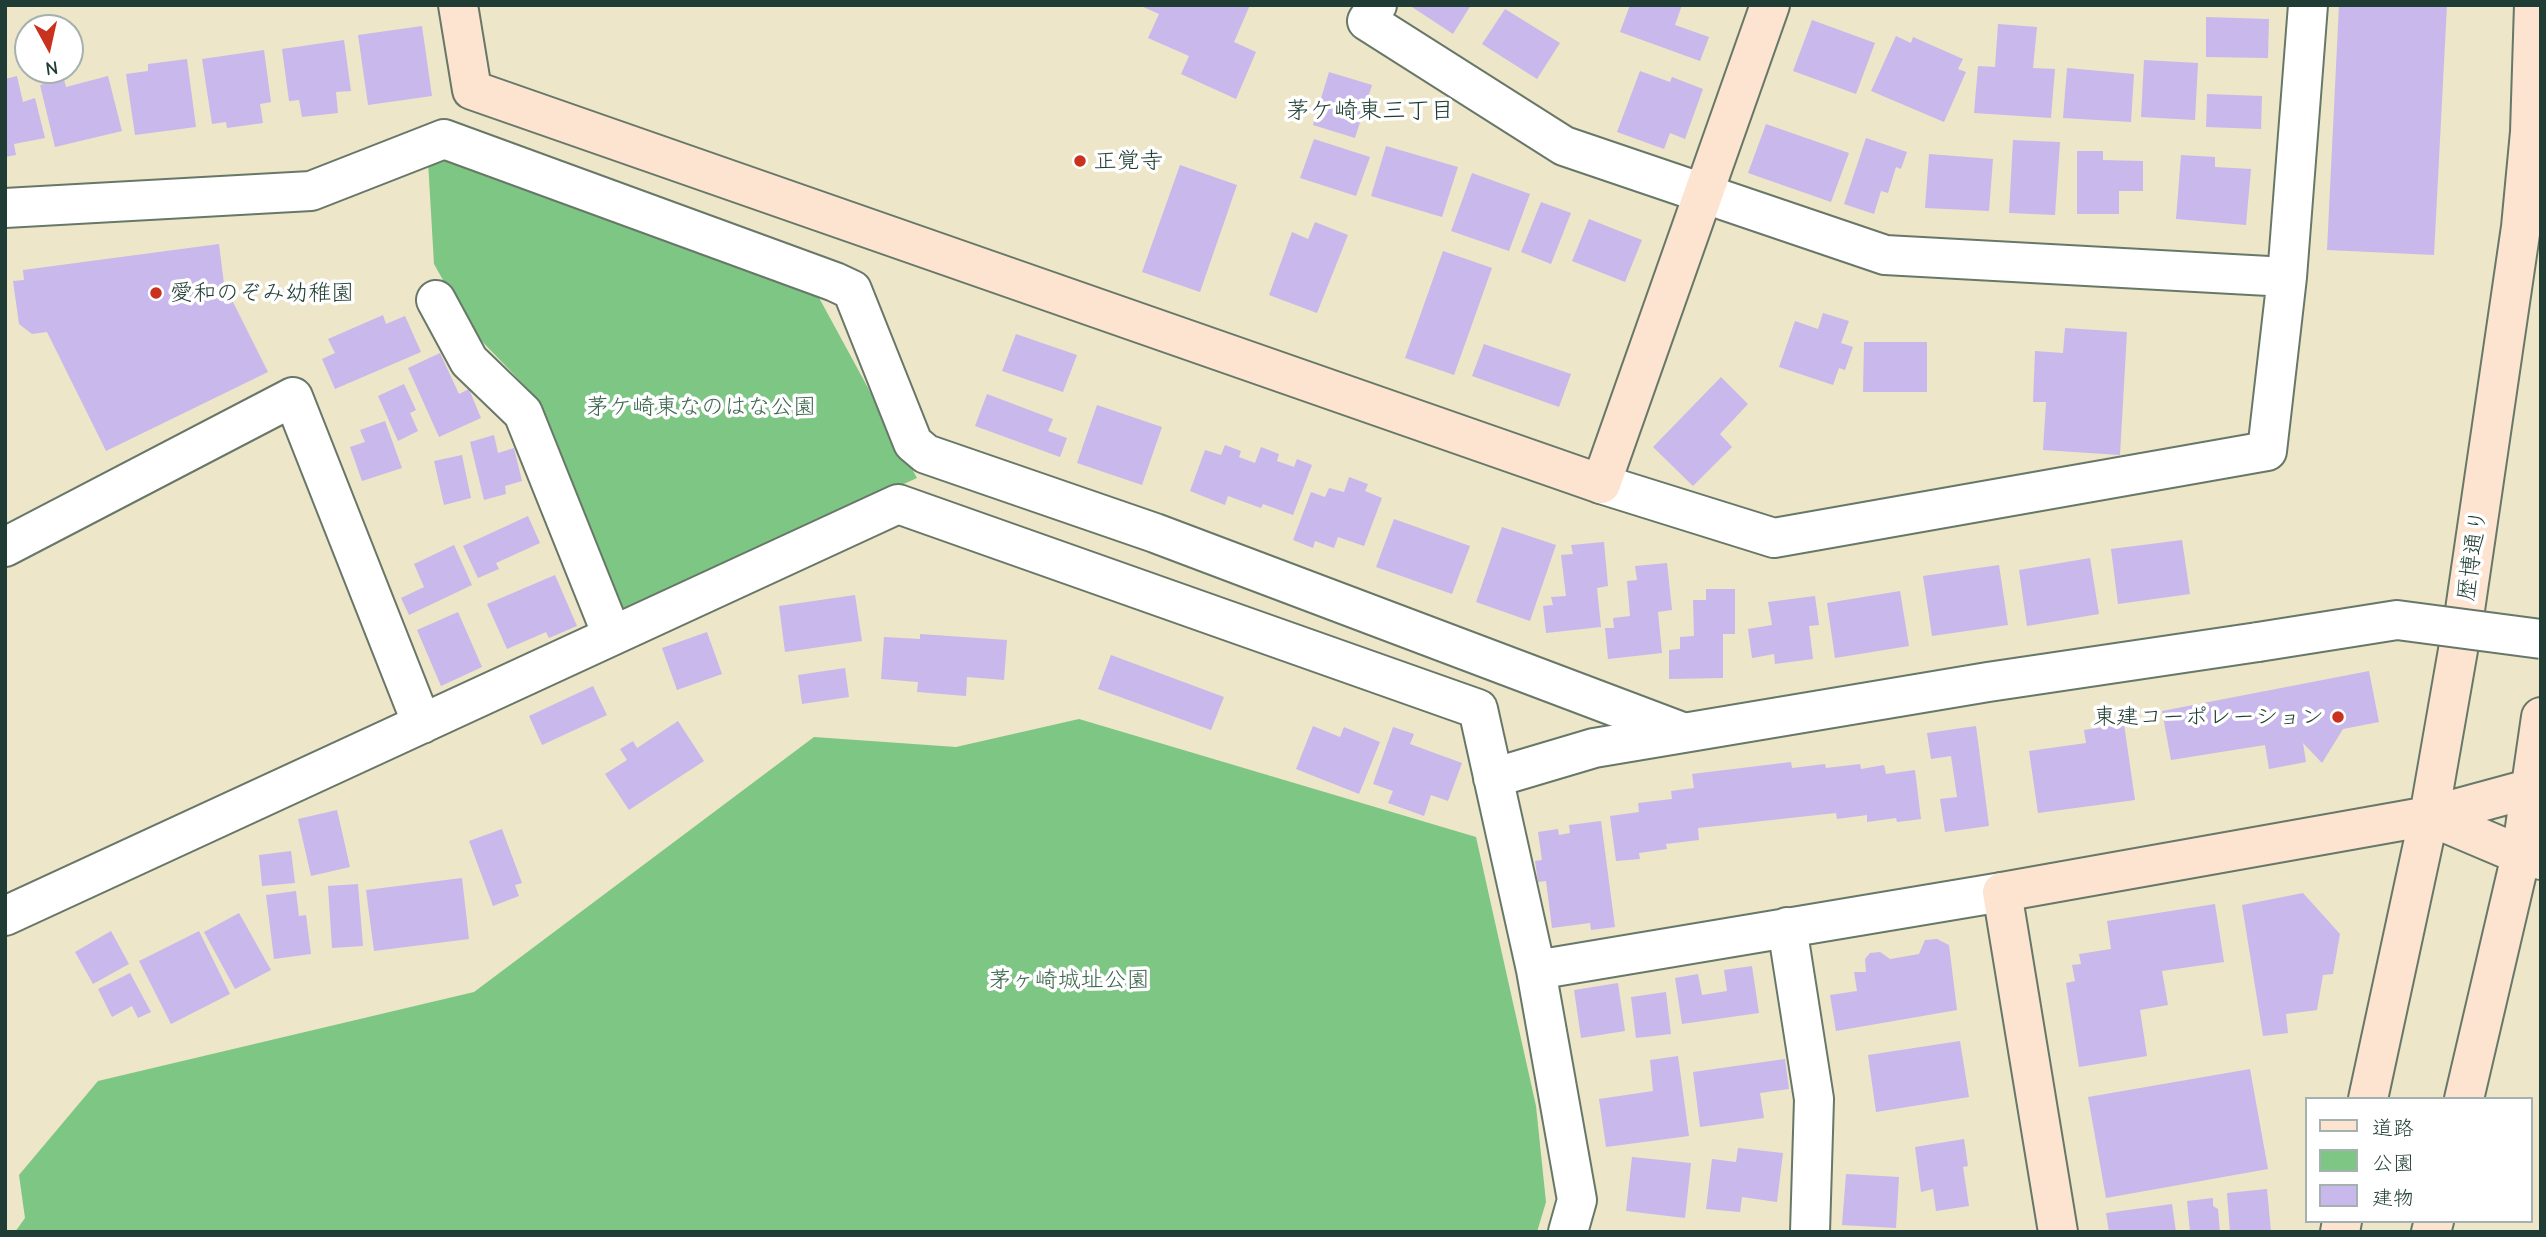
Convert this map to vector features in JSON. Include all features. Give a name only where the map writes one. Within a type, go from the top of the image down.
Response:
[{"type":"street","points":[[458,5],[472,90],[1601,484],[1774,538],[2267,452],[2287,277],[2308,5]]},
{"type":"street","points":[[1377,5],[1367,21],[1564,146],[1885,256],[2287,277]]},
{"type":"street","points":[[1601,484],[1770,5]]},
{"type":"street","name":"歴博通り","points":[[2368,1097],[2429,816],[2465,610],[2521,227],[2530,132],[2534,5]]},
{"type":"street","points":[[5,208],[311,191],[444,139],[852,290],[913,443],[926,454],[1156,533],[1682,732]]},
{"type":"street","points":[[436,300],[469,361],[523,413],[612,635]]},
{"type":"street","points":[[5,547],[293,397],[422,724]]},
{"type":"street","points":[[5,916],[898,504],[1478,709],[1536,970],[1577,1200],[1568,1232]]},
{"type":"street","points":[[1493,778],[1594,748],[1682,732],[1988,682],[2398,621],[2541,639]]},
{"type":"street","points":[[2465,1097],[2531,858],[2541,717]]},
{"type":"street","points":[[1536,970],[2002,892],[2429,816],[2536,789]]},
{"type":"street","points":[[2429,816],[2531,858]]},
{"type":"street","points":[[2002,892],[2058,1232]]},
{"type":"street","points":[[1787,927],[1814,1099],[1810,1232]]},
{"type":"green space","name":"茅ケ崎東なのはな公園","points":[[456,160],[811,283],[917,478],[620,612],[529,390],[471,330],[434,264],[428,161]]},
{"type":"green space","name":"茅ヶ崎城址公園","points":[[1079,719],[1476,837],[1536,1106],[1546,1202],[1537,1232],[15,1232],[25,1218],[19,1175],[98,1081],[474,992],[814,737],[956,747]]},
{"type":"building","points":[[1139,5],[1250,5],[1234,42],[1256,52],[1236,99],[1181,74],[1189,56],[1148,38],[1159,14]]},
{"type":"building","points":[[1409,5],[1471,5],[1453,34]]},
{"type":"building","points":[[1630,5],[1682,5],[1675,25],[1709,37],[1700,61],[1620,32]]},
{"type":"building","points":[[2339,5],[2447,5],[2434,255],[2327,250]]},
{"type":"building","points":[[1505,9],[1560,43],[1537,79],[1482,44]]},
{"type":"building","points":[[2206,17],[2269,19],[2268,58],[2206,57]]},
{"type":"building","points":[[1812,20],[1875,43],[1856,94],[1793,71]]},
{"type":"building","points":[[1998,24],[2037,27],[2033,68],[2055,69],[2051,118],[1974,113],[1978,66],[1995,67]]},
{"type":"building","points":[[422,26],[432,96],[368,105],[358,35]]},
{"type":"building","points":[[1896,36],[1911,43],[1913,37],[1963,59],[1958,69],[1966,72],[1944,122],[1871,91]]},
{"type":"building","points":[[344,40],[351,91],[336,92],[338,113],[302,117],[299,100],[289,101],[282,49]]},
{"type":"building","points":[[264,50],[271,102],[260,104],[263,123],[227,128],[226,122],[212,124],[202,59]]},
{"type":"building","points":[[187,59],[196,127],[135,135],[126,74],[148,71],[148,64]]},
{"type":"building","points":[[2144,60],[2198,63],[2195,120],[2141,117]]},
{"type":"building","points":[[2067,68],[2134,74],[2131,122],[2063,118]]},
{"type":"building","points":[[1640,71],[1670,82],[1672,77],[1703,89],[1685,139],[1670,133],[1664,149],[1617,132]]},
{"type":"building","points":[[1329,72],[1372,85],[1355,138],[1313,125]]},
{"type":"building","points":[[108,76],[122,131],[55,147],[40,85],[65,84],[66,87]]},
{"type":"building","points":[[14,77],[14,84],[19,84],[23,102],[35,98],[45,138],[14,144],[16,155],[5,157],[5,79]]},
{"type":"building","points":[[2207,94],[2262,96],[2261,129],[2206,127]]},
{"type":"building","points":[[1766,124],[1849,153],[1831,202],[1748,173]]},
{"type":"building","points":[[1866,138],[1907,152],[1901,169],[1896,167],[1888,193],[1881,191],[1874,214],[1844,204]]},
{"type":"building","points":[[1314,139],[1370,157],[1356,196],[1300,178]]},
{"type":"building","points":[[2013,140],[2060,142],[2055,215],[2009,213]]},
{"type":"building","points":[[1386,146],[1458,167],[1442,217],[1371,196]]},
{"type":"building","points":[[2077,151],[2103,151],[2103,160],[2143,161],[2143,191],[2119,191],[2119,214],[2077,214]]},
{"type":"building","points":[[1929,154],[1993,159],[1989,211],[1925,208]]},
{"type":"building","points":[[2181,155],[2215,157],[2215,167],[2251,169],[2246,225],[2176,219]]},
{"type":"building","points":[[1180,165],[1237,185],[1200,292],[1142,272]]},
{"type":"building","points":[[1472,173],[1530,194],[1509,251],[1451,231]]},
{"type":"building","points":[[1541,202],[1571,213],[1551,264],[1521,252]]},
{"type":"building","points":[[1589,219],[1642,240],[1625,282],[1572,261]]},
{"type":"building","points":[[1315,222],[1348,235],[1317,313],[1269,295],[1292,232],[1308,239]]},
{"type":"building","points":[[219,244],[224,284],[268,372],[106,451],[47,332],[32,334],[19,324],[13,281],[24,280],[23,270]]},
{"type":"building","points":[[1443,251],[1492,268],[1454,375],[1405,358]]},
{"type":"building","points":[[1823,313],[1849,321],[1841,343],[1853,347],[1845,370],[1839,368],[1833,385],[1779,367],[1795,321],[1818,329]]},
{"type":"building","points":[[383,315],[386,324],[405,316],[421,352],[335,389],[322,359],[335,353],[328,339]]},
{"type":"building","points":[[2065,328],[2127,332],[2120,455],[2043,450],[2046,402],[2033,402],[2035,351],[2063,353]]},
{"type":"building","points":[[1016,334],[1077,355],[1063,392],[1002,371]]},
{"type":"building","points":[[1864,342],[1927,342],[1927,392],[1863,392]]},
{"type":"building","points":[[1484,344],[1571,374],[1559,407],[1472,376]]},
{"type":"building","points":[[440,353],[459,394],[469,389],[481,418],[439,437],[408,368]]},
{"type":"building","points":[[1721,377],[1748,404],[1720,434],[1732,447],[1693,486],[1653,447]]},
{"type":"building","points":[[404,384],[416,410],[410,413],[418,431],[398,441],[378,396]]},
{"type":"building","points":[[987,394],[1053,419],[1048,431],[1067,438],[1060,457],[975,426]]},
{"type":"building","points":[[1097,405],[1162,427],[1142,485],[1077,463]]},
{"type":"building","points":[[385,421],[402,468],[362,481],[350,447],[365,442],[360,430]]},
{"type":"building","points":[[494,435],[498,453],[514,448],[522,481],[505,486],[506,494],[484,500],[470,442]]},
{"type":"building","points":[[1225,445],[1241,451],[1239,457],[1255,463],[1261,447],[1279,454],[1277,461],[1294,467],[1297,459],[1312,465],[1293,515],[1263,504],[1261,508],[1228,496],[1225,505],[1190,491],[1205,450],[1221,455]]},
{"type":"building","points":[[462,455],[471,498],[444,505],[434,461]]},
{"type":"building","points":[[1349,477],[1368,484],[1365,491],[1382,498],[1364,546],[1338,537],[1334,548],[1315,541],[1313,548],[1293,540],[1311,492],[1325,497],[1329,488],[1344,492]]},
{"type":"building","points":[[528,516],[540,543],[496,563],[499,569],[478,578],[463,546]]},
{"type":"building","points":[[1394,519],[1470,546],[1452,594],[1376,567]]},
{"type":"building","points":[[1502,527],[1556,545],[1530,621],[1476,602]]},
{"type":"building","points":[[2182,540],[2190,594],[2118,604],[2111,549]]},
{"type":"building","points":[[1604,542],[1608,586],[1597,588],[1601,627],[1546,633],[1543,606],[1553,605],[1551,597],[1566,596],[1561,555],[1573,554],[1571,545]]},
{"type":"building","points":[[454,545],[472,585],[409,615],[401,598],[424,587],[414,564]]},
{"type":"building","points":[[2090,558],[2099,614],[2027,626],[2019,570]]},
{"type":"building","points":[[1667,563],[1672,610],[1658,612],[1662,653],[1608,659],[1605,628],[1614,628],[1613,618],[1630,616],[1627,581],[1637,580],[1635,566]]},
{"type":"building","points":[[1999,565],[2008,625],[1932,636],[1923,576]]},
{"type":"building","points":[[555,575],[577,626],[549,638],[546,632],[507,649],[487,604]]},
{"type":"building","points":[[1706,589],[1735,589],[1735,634],[1723,634],[1723,678],[1669,679],[1669,650],[1680,649],[1680,637],[1694,636],[1693,600],[1706,600]]},
{"type":"building","points":[[1900,591],[1909,646],[1835,658],[1827,603]]},
{"type":"building","points":[[855,595],[862,641],[785,652],[779,606]]},
{"type":"building","points":[[1815,596],[1819,625],[1809,626],[1813,659],[1775,664],[1774,654],[1752,658],[1748,629],[1772,625],[1768,602]]},
{"type":"building","points":[[458,612],[482,667],[441,686],[417,630]]},
{"type":"building","points":[[707,632],[722,674],[677,690],[662,648]]},
{"type":"building","points":[[920,634],[1007,640],[1004,680],[967,677],[966,696],[917,692],[918,682],[881,679],[884,637],[920,639]]},
{"type":"building","points":[[1111,655],[1224,697],[1211,730],[1098,689]]},
{"type":"building","points":[[845,668],[849,697],[802,704],[798,675]]},
{"type":"building","points":[[2369,671],[2379,722],[2343,729],[2322,763],[2303,743],[2306,762],[2269,769],[2265,745],[2171,760],[2162,711]]},
{"type":"building","points":[[593,686],[607,715],[542,745],[529,716]]},
{"type":"building","points":[[678,721],[704,761],[629,810],[605,774],[627,760],[620,749],[633,741],[637,748]]},
{"type":"building","points":[[2124,724],[2135,800],[2038,813],[2029,751],[2086,743],[2084,730]]},
{"type":"building","points":[[1313,726],[1340,737],[1344,727],[1380,742],[1359,794],[1296,769]]},
{"type":"building","points":[[1976,726],[1989,826],[1945,832],[1940,799],[1957,797],[1951,756],[1931,759],[1927,733]]},
{"type":"building","points":[[1393,727],[1414,734],[1410,744],[1462,763],[1448,801],[1431,795],[1424,816],[1388,803],[1393,791],[1373,784]]},
{"type":"building","points":[[1791,762],[1792,768],[1860,764],[1861,769],[1884,765],[1886,774],[1915,770],[1921,819],[1897,822],[1896,818],[1867,822],[1867,815],[1837,819],[1836,813],[1698,828],[1699,840],[1666,844],[1667,849],[1639,853],[1640,859],[1616,861],[1610,816],[1639,812],[1638,803],[1672,799],[1671,791],[1694,788],[1692,774]]},
{"type":"building","points":[[337,810],[350,867],[311,876],[298,819]]},
{"type":"building","points":[[1601,821],[1615,927],[1591,930],[1590,923],[1552,928],[1546,881],[1538,882],[1535,861],[1542,860],[1538,832],[1558,829],[1559,835],[1570,833],[1569,825]]},
{"type":"building","points":[[502,829],[522,883],[515,885],[519,896],[493,906],[469,841]]},
{"type":"building","points":[[291,851],[295,883],[262,886],[259,855]]},
{"type":"building","points":[[462,878],[469,939],[374,951],[366,890]]},
{"type":"building","points":[[358,884],[363,946],[332,948],[328,886]]},
{"type":"building","points":[[296,891],[299,916],[306,915],[311,954],[274,959],[266,895]]},
{"type":"building","points":[[2303,893],[2340,934],[2333,974],[2323,975],[2317,1010],[2286,1014],[2288,1033],[2263,1036],[2242,905]]},
{"type":"building","points":[[2215,904],[2224,962],[2162,971],[2168,1005],[2140,1010],[2147,1056],[2079,1067],[2066,983],[2075,981],[2072,965],[2081,964],[2079,954],[2111,949],[2107,921]]},
{"type":"building","points":[[239,913],[271,970],[235,989],[204,932]]},
{"type":"building","points":[[111,931],[129,964],[93,984],[75,952]]},
{"type":"building","points":[[199,931],[230,994],[171,1024],[139,961]]},
{"type":"building","points":[[1937,939],[1949,945],[1957,1010],[1836,1031],[1830,995],[1857,991],[1854,972],[1866,972],[1865,959],[1870,953],[1880,952],[1890,959],[1919,954],[1925,940]]},
{"type":"building","points":[[1752,966],[1759,1013],[1682,1024],[1675,978],[1698,974],[1702,995],[1727,991],[1724,970]]},
{"type":"building","points":[[130,973],[151,1012],[138,1018],[132,1006],[112,1017],[98,989]]},
{"type":"building","points":[[1618,983],[1625,1031],[1581,1038],[1574,990]]},
{"type":"building","points":[[1666,992],[1671,1034],[1636,1038],[1631,997]]},
{"type":"building","points":[[1960,1041],[1969,1097],[1876,1112],[1868,1055]]},
{"type":"building","points":[[1678,1056],[1689,1136],[1606,1147],[1599,1099],[1653,1091],[1650,1060]]},
{"type":"building","points":[[1785,1059],[1789,1089],[1760,1093],[1764,1118],[1700,1127],[1693,1072]]},
{"type":"building","points":[[2250,1069],[2268,1169],[2106,1198],[2088,1097]]},
{"type":"building","points":[[1964,1139],[1968,1166],[1963,1167],[1969,1206],[1936,1211],[1933,1189],[1921,1192],[1915,1147]]},
{"type":"building","points":[[1738,1148],[1783,1153],[1777,1202],[1742,1197],[1740,1212],[1706,1209],[1712,1159],[1736,1162]]},
{"type":"building","points":[[1632,1157],[1691,1163],[1685,1218],[1626,1211]]},
{"type":"building","points":[[1846,1174],[1899,1177],[1896,1228],[1842,1225]]},
{"type":"building","points":[[2267,1189],[2271,1232],[2230,1232],[2227,1193]]},
{"type":"building","points":[[2213,1198],[2213,1206],[2218,1209],[2220,1232],[2190,1232],[2187,1201]]},
{"type":"building","points":[[2172,1204],[2176,1232],[2109,1232],[2106,1213]]},
{"type":"place","name":"正覚寺","points":[[1080,161]]},
{"type":"place","name":"愛和のぞみ幼稚園","points":[[156,293]]},
{"type":"place","name":"東建コーポレーション","points":[[2338,717]]},
{"type":"district","name":"茅ケ崎東三丁目","points":[[1370,111]]}]
